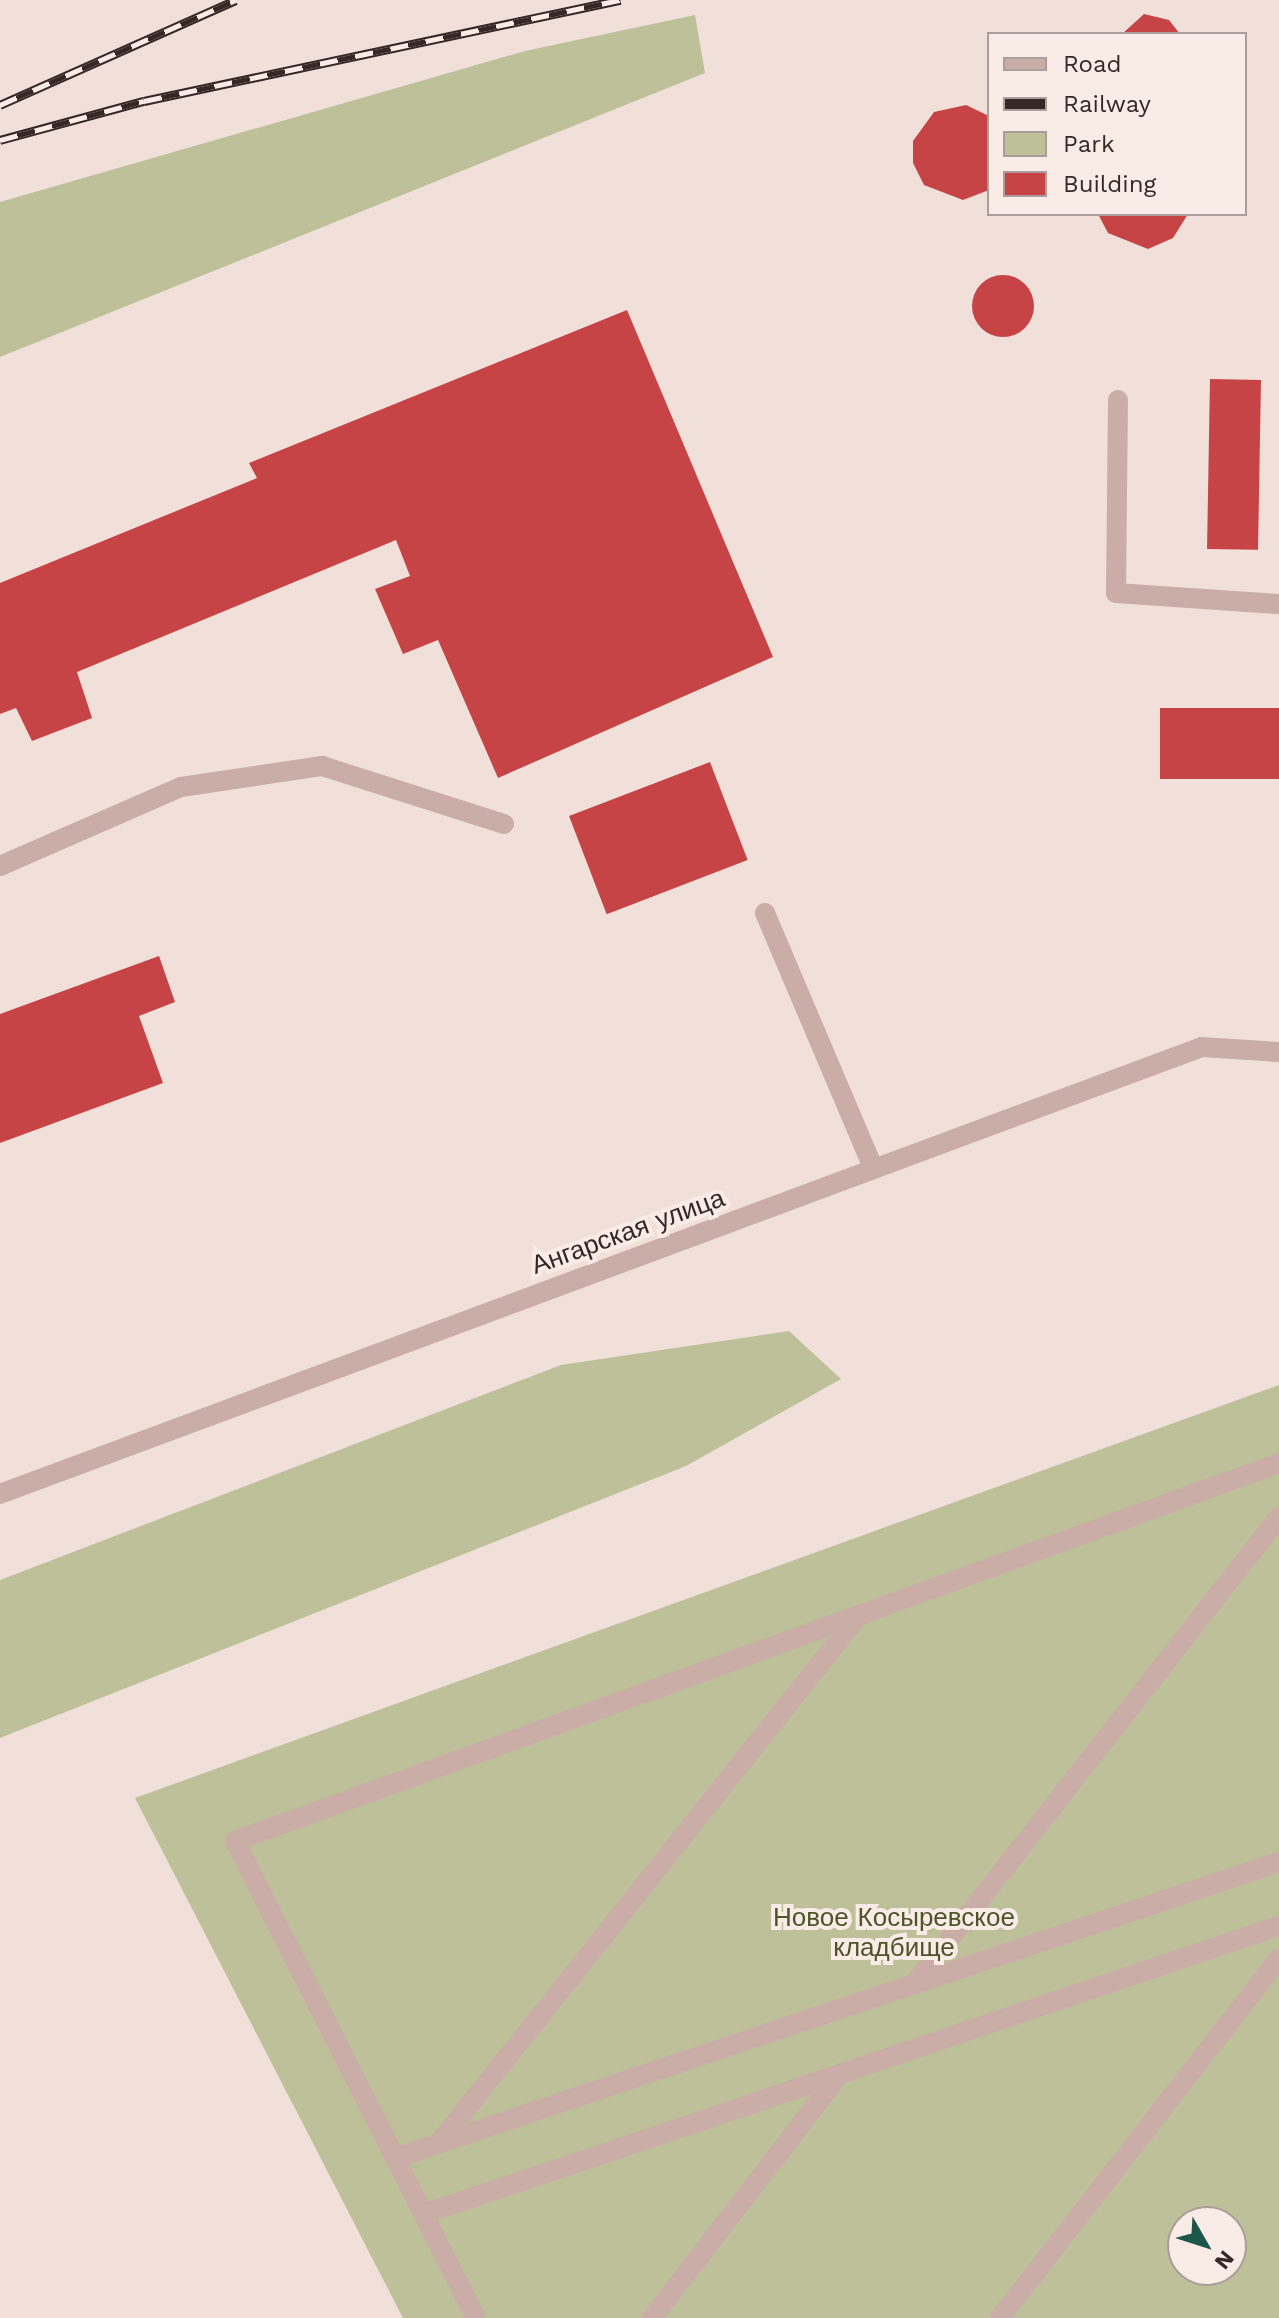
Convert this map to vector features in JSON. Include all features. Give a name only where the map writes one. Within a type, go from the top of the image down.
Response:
[{"type":"street","points":[[1118,400],[1116,593],[1279,604]]},
{"type":"street","points":[[0,866],[181,787],[322,766],[504,824]]},
{"type":"street","points":[[765,913],[873,1168]]},
{"type":"street","name":"Ангарская улица","points":[[0,1494],[1202,1047],[1279,1052]]},
{"type":"street","points":[[476,2318],[235,1841],[1279,1463]]},
{"type":"street","points":[[915,1984],[1279,1517]]},
{"type":"street","points":[[439,2143],[859,1615]]},
{"type":"street","points":[[395,2158],[1279,1862]]},
{"type":"street","points":[[424,2214],[1279,1926]]},
{"type":"street","points":[[1000,2318],[1279,1958]]},
{"type":"street","points":[[652,2318],[841,2073]]},
{"type":"green space","points":[[695,15],[705,73],[0,357],[0,202],[525,51]]},
{"type":"green space","points":[[789,1331],[841,1379],[686,1466],[0,1738],[0,1580],[561,1365]]},
{"type":"green space","name":"Новое Косыревское кладбище","points":[[1279,1385],[1279,2318],[403,2318],[135,1798]]},
{"type":"building","points":[[1144,14],[1169,20],[1178,32],[1124,32]]},
{"type":"building","points":[[966,105],[987,115],[987,191],[963,200],[924,185],[913,163],[913,141],[934,112]]},
{"type":"building","points":[[1099,216],[1187,216],[1173,238],[1148,249],[1108,233]]},
{"type":"building","points":[[997,275],[1009,275],[1025,284],[1032,294],[1032,318],[1025,328],[1009,337],[997,337],[977,323],[972,312],[972,300],[986,280]]},
{"type":"building","points":[[627,310],[773,657],[498,778],[438,640],[403,654],[375,589],[410,576],[396,540],[77,672],[92,718],[32,741],[16,708],[0,714],[0,583],[257,478],[249,463]]},
{"type":"building","points":[[1210,379],[1261,380],[1258,550],[1207,549]]},
{"type":"building","points":[[1160,708],[1279,708],[1279,779],[1160,779]]},
{"type":"building","points":[[710,762],[748,860],[607,914],[569,816]]},
{"type":"building","points":[[159,956],[175,1002],[139,1016],[163,1083],[0,1143],[0,1014]]},
{"type":"railway","points":[[0,105],[236,0]]},
{"type":"railway","points":[[0,140],[144,101],[620,0]]}]
